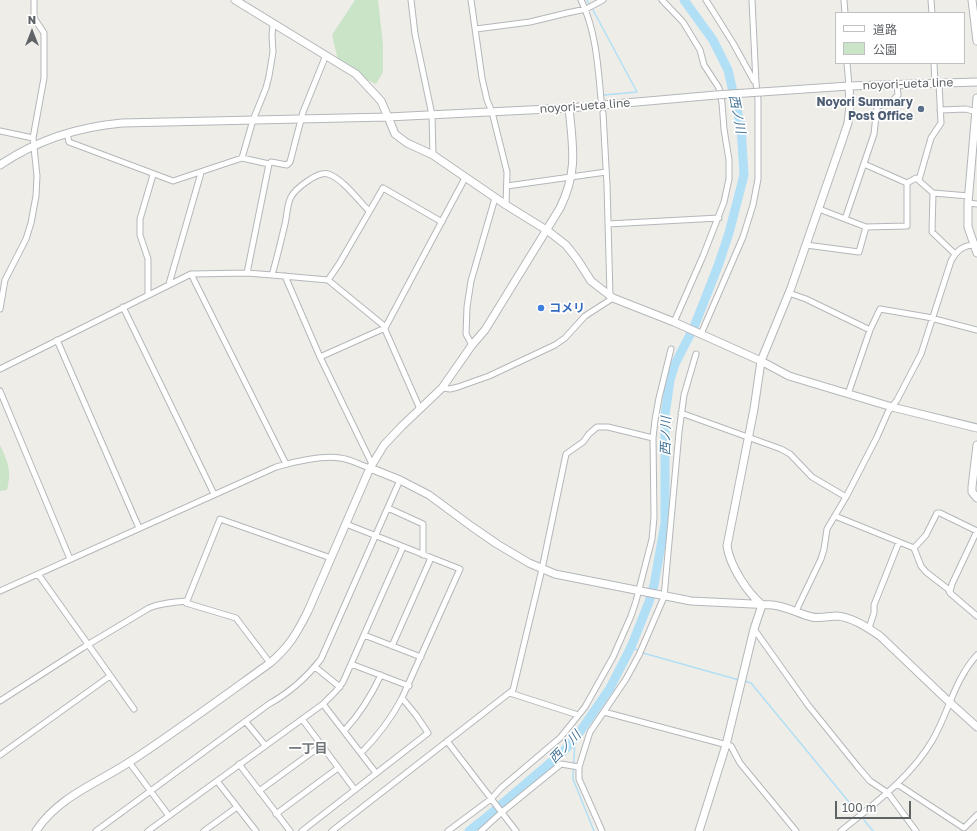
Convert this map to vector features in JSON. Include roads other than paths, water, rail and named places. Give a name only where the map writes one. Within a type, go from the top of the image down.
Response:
[{"type":"street","points":[[0,309],[6,277],[19,255],[31,223],[37,176],[33,141],[44,78],[44,33],[34,18],[34,0]]},
{"type":"street","points":[[235,0],[356,74],[381,101],[395,134],[407,143],[433,155],[495,198],[548,231],[566,245],[591,281],[612,297],[701,334],[761,361],[789,376],[892,407],[977,428]]},
{"type":"street","points":[[410,0],[415,34],[432,115],[433,155]]},
{"type":"street","points":[[472,0],[482,78],[507,172],[506,205]]},
{"type":"street","points":[[581,0],[586,9],[594,39],[601,99]]},
{"type":"street","points":[[476,29],[525,23],[586,9],[604,0]]},
{"type":"street","points":[[662,0],[683,22],[700,50],[704,65],[719,88],[729,160],[729,179],[719,218],[674,322]]},
{"type":"street","points":[[706,0],[734,43],[756,83]]},
{"type":"street","points":[[701,334],[743,237],[753,205],[758,179],[758,100],[752,0]]},
{"type":"street","points":[[844,0],[845,12]]},
{"type":"street","points":[[931,0],[932,12]]},
{"type":"street","points":[[972,0],[975,14],[977,41]]},
{"type":"street","points":[[242,158],[253,120],[266,88],[269,76],[273,52],[273,24]]},
{"type":"street","points":[[67,133],[69,142],[173,182],[242,158],[287,166],[290,164],[301,119],[321,64],[326,55]]},
{"type":"street","points":[[762,605],[754,598],[731,562],[728,546],[761,361],[789,293],[848,123],[850,106],[847,64]]},
{"type":"street","points":[[919,180],[932,138],[941,123],[934,64]]},
{"type":"street","name":"noyori-ueta line","points":[[0,165],[33,141],[98,125],[122,123],[432,115],[569,108],[716,95],[849,86],[977,82]]},
{"type":"street","points":[[845,219],[874,134],[877,107],[893,100],[898,95],[897,85]]},
{"type":"street","points":[[977,98],[968,227],[976,245],[977,253]]},
{"type":"street","points":[[36,831],[49,815],[72,795],[130,762],[270,663],[284,651],[308,611],[371,466],[384,445],[442,388],[472,345],[489,324],[548,231],[567,194],[571,177],[573,155],[569,108]]},
{"type":"street","points":[[940,110],[966,109],[976,112]]},
{"type":"street","points":[[603,113],[612,297]]},
{"type":"street","points":[[0,131],[33,141]]},
{"type":"street","points":[[247,273],[269,164]]},
{"type":"street","points":[[864,164],[907,183]]},
{"type":"street","points":[[507,186],[606,172]]},
{"type":"street","points":[[169,284],[201,173]]},
{"type":"street","points":[[272,275],[291,198],[298,190],[313,178],[324,173],[330,174],[340,181],[369,211]]},
{"type":"street","points":[[148,295],[148,260],[140,235],[140,219],[153,175]]},
{"type":"street","points":[[320,357],[384,328],[466,178]]},
{"type":"street","points":[[907,183],[916,178],[933,194],[969,200],[977,204]]},
{"type":"street","points":[[819,209],[866,227],[907,226],[907,183]]},
{"type":"street","points":[[328,280],[339,264],[383,188],[442,222]]},
{"type":"street","points":[[933,194],[932,232],[954,254]]},
{"type":"street","points":[[472,345],[466,334],[471,281],[495,198]]},
{"type":"street","points":[[608,224],[719,218]]},
{"type":"street","points":[[806,245],[859,252],[866,227]]},
{"type":"street","points":[[796,611],[821,559],[827,529],[846,498],[877,438],[888,412],[897,400],[921,354],[954,254],[961,248],[976,245]]},
{"type":"street","points":[[0,369],[191,274],[247,273],[328,280],[383,325],[420,409]]},
{"type":"street","points":[[191,274],[286,464]]},
{"type":"street","points":[[285,276],[320,357],[371,466]]},
{"type":"street","points":[[789,293],[806,298],[870,330]]},
{"type":"street","points":[[442,388],[450,389],[458,387],[489,376],[555,345],[565,338],[585,316],[612,297]]},
{"type":"street","points":[[123,307],[214,494]]},
{"type":"street","points":[[848,394],[870,330],[880,309],[895,310],[933,318],[977,330]]},
{"type":"street","points":[[57,340],[139,528]]},
{"type":"street","points":[[448,831],[491,799],[501,788],[560,738],[601,681],[613,657],[631,616],[652,539],[654,517],[653,438],[657,408],[671,350]]},
{"type":"street","points":[[602,831],[579,779],[578,767],[590,732],[626,679],[641,652],[664,597],[679,432],[684,395],[696,354]]},
{"type":"street","points":[[0,392],[70,559]]},
{"type":"street","points":[[682,413],[790,454],[812,477],[846,498]]},
{"type":"street","points":[[332,831],[510,693],[514,686],[542,569],[566,454],[583,442],[597,427],[608,427],[653,438]]},
{"type":"street","points":[[977,445],[972,487],[972,492],[977,498]]},
{"type":"street","points":[[0,591],[276,467],[321,458],[341,458],[371,466],[435,498],[471,526],[529,563],[555,574],[638,590],[664,597],[691,601],[773,605],[785,607],[813,617],[839,616],[847,618],[869,628],[880,636],[949,702],[977,726]]},
{"type":"street","points":[[96,831],[305,678],[315,667],[321,659],[400,480]]},
{"type":"street","points":[[388,508],[423,524],[424,555]]},
{"type":"street","points":[[914,548],[926,535],[936,513],[940,513],[977,531],[952,584],[950,593]]},
{"type":"street","points":[[835,516],[914,548],[921,566],[926,572],[948,589],[950,593],[977,616]]},
{"type":"street","points":[[187,601],[220,519],[331,558]]},
{"type":"street","points":[[346,524],[460,569],[409,686],[391,719],[376,738],[361,753]]},
{"type":"street","points":[[869,628],[874,613],[874,604],[899,542]]},
{"type":"street","points":[[148,831],[323,704],[340,687],[364,636],[402,547]]},
{"type":"street","points":[[392,646],[431,558]]},
{"type":"street","points":[[38,574],[134,709]]},
{"type":"street","points":[[0,702],[89,645],[155,606],[187,601]]},
{"type":"street","points":[[187,601],[186,603],[236,618],[270,663]]},
{"type":"street","points":[[699,831],[726,744],[754,629],[762,605]]},
{"type":"street","points":[[754,629],[808,704],[858,767],[870,781],[888,793],[916,831]]},
{"type":"street","points":[[364,636],[421,657]]},
{"type":"street","points":[[841,831],[888,793],[923,755],[947,712],[949,702],[962,674],[977,655]]},
{"type":"street","points":[[351,664],[409,686]]},
{"type":"street","points":[[315,667],[340,687]]},
{"type":"street","points":[[344,731],[355,719],[368,700],[381,675]]},
{"type":"street","points":[[0,755],[110,676]]},
{"type":"street","points":[[510,693],[578,715]]},
{"type":"street","points":[[302,831],[428,733],[402,698]]},
{"type":"street","points":[[323,704],[376,773]]},
{"type":"street","points":[[604,712],[731,746],[740,763],[796,831]]},
{"type":"street","points":[[302,719],[354,790]]},
{"type":"street","points":[[246,722],[265,745]]},
{"type":"street","points":[[447,741],[516,831]]},
{"type":"street","points":[[259,791],[322,745]]},
{"type":"street","points":[[130,762],[169,816]]},
{"type":"street","points":[[239,764],[290,831]]},
{"type":"street","points":[[481,831],[501,812],[561,764],[578,767]]},
{"type":"street","points":[[276,814],[338,768]]},
{"type":"street","points":[[218,781],[253,830]]},
{"type":"street","points":[[897,784],[964,828],[977,815]]},
{"type":"street","points":[[204,831],[237,807]]},
{"type":"waterway","points":[[587,0],[589,4]]},
{"type":"waterway","name":"西ノ川","points":[[469,831],[563,752],[577,736],[610,688],[631,647],[649,602],[654,585],[665,523],[665,415],[670,380],[675,364],[694,327],[718,266],[729,233],[744,175],[741,127],[728,70],[713,40],[684,0]]},
{"type":"waterway","points":[[593,10],[637,92],[604,95]]},
{"type":"waterway","points":[[631,647],[639,651]]},
{"type":"waterway","points":[[643,653],[739,680]]},
{"type":"waterway","points":[[745,681],[751,683],[858,813]]},
{"type":"waterway","points":[[575,739],[573,779],[594,831]]},
{"type":"waterway","points":[[864,820],[873,831]]},
{"type":"place","name":"Noyori Summary Post Office","points":[[921,109]]},
{"type":"place","name":"コメリ","points":[[541,308]]},
{"type":"district","name":"一丁目","points":[[308,749]]}]
